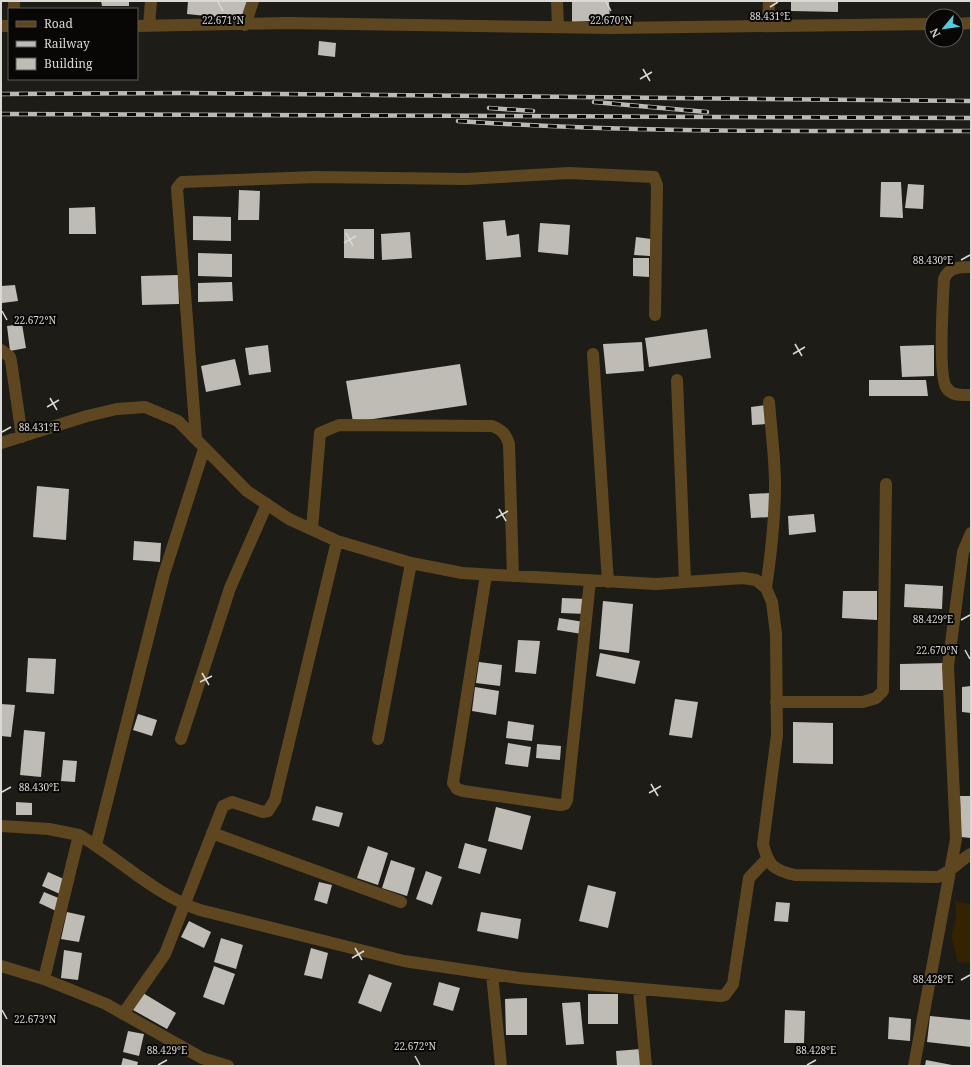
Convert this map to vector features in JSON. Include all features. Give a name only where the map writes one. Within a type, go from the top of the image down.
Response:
[{"type":"street","points":[[149,26],[151,1]]},
{"type":"street","points":[[246,26],[253,1]]},
{"type":"street","points":[[557,1],[558,27]]},
{"type":"street","points":[[768,26],[769,1]]},
{"type":"street","points":[[138,26],[246,26],[287,23],[558,27],[924,24]]},
{"type":"street","points":[[196,438],[177,188],[182,182],[316,177],[466,178],[569,173],[654,176],[657,185],[654,314]]},
{"type":"street","points":[[971,266],[952,269],[947,272],[944,279],[942,371],[946,388],[952,393],[971,395]]},
{"type":"street","points":[[2,351],[10,357],[11,361],[22,437]]},
{"type":"street","points":[[593,354],[608,582]]},
{"type":"street","points":[[677,380],[685,582]]},
{"type":"street","points":[[766,588],[773,545],[775,513],[775,483],[769,402]]},
{"type":"street","points":[[1,443],[117,409],[145,407],[178,421],[248,491],[289,519],[337,541],[411,563],[462,573],[608,582],[656,584],[743,578],[756,580],[766,588],[772,602],[776,634],[776,735],[763,844],[767,859],[775,869],[795,875],[938,877],[949,873],[963,858],[971,854]]},
{"type":"street","points":[[312,529],[320,433],[339,425],[492,426],[507,436],[509,444],[513,576]]},
{"type":"street","points":[[96,845],[164,574],[204,448]]},
{"type":"street","points":[[776,702],[863,702],[876,698],[882,691],[884,682],[886,484]]},
{"type":"street","points":[[182,739],[230,588],[267,504]]},
{"type":"street","points":[[914,1066],[956,838],[948,666],[963,552],[971,533]]},
{"type":"street","points":[[123,1014],[165,954],[220,811],[227,803],[232,802],[263,812],[268,811],[275,800],[337,541]]},
{"type":"street","points":[[378,739],[411,563]]},
{"type":"street","points":[[486,575],[453,783],[457,789],[463,791],[560,805],[565,804],[567,800],[590,581]]},
{"type":"street","points":[[1,826],[49,829],[79,835],[96,845],[163,893],[184,905],[404,961],[492,974],[720,996],[725,995],[733,984],[749,878],[767,859]]},
{"type":"street","points":[[212,833],[401,902]]},
{"type":"street","points":[[44,979],[79,835]]},
{"type":"street","points":[[1,966],[44,979],[106,1004],[202,1058],[228,1066]]},
{"type":"street","points":[[492,974],[501,1066]]},
{"type":"street","points":[[639,989],[646,1066]]},
{"type":"shaded area","points":[[955,901],[971,904],[971,963],[958,962],[951,936],[956,917]]},
{"type":"building","points":[[101,1],[129,1],[129,6],[102,6]]},
{"type":"building","points":[[188,1],[248,1],[246,20],[187,14]]},
{"type":"building","points":[[572,1],[609,1],[610,20],[572,22]]},
{"type":"building","points":[[791,1],[838,1],[838,12],[791,11]]},
{"type":"building","points":[[319,41],[336,43],[335,57],[318,55]]},
{"type":"building","points":[[881,182],[901,182],[903,218],[880,217]]},
{"type":"building","points":[[908,184],[924,185],[923,209],[905,208]]},
{"type":"building","points":[[239,190],[260,191],[259,220],[238,220]]},
{"type":"building","points":[[95,207],[96,234],[69,234],[69,208]]},
{"type":"building","points":[[193,216],[231,217],[231,241],[193,240]]},
{"type":"building","points":[[505,220],[507,236],[519,234],[521,257],[486,260],[483,222]]},
{"type":"building","points":[[540,223],[570,225],[568,255],[538,252]]},
{"type":"building","points":[[344,229],[374,229],[374,259],[344,258]]},
{"type":"building","points":[[410,232],[412,258],[382,260],[381,234]]},
{"type":"building","points":[[636,237],[651,239],[650,256],[634,255]]},
{"type":"building","points":[[198,253],[232,254],[232,277],[198,276]]},
{"type":"building","points":[[633,258],[649,258],[649,277],[633,276]]},
{"type":"building","points":[[178,275],[179,304],[142,305],[141,276]]},
{"type":"building","points":[[232,282],[233,301],[198,302],[198,283]]},
{"type":"building","points":[[15,285],[18,301],[2,303],[1,286]]},
{"type":"building","points":[[22,324],[26,348],[10,351],[7,326]]},
{"type":"building","points":[[707,329],[711,358],[649,367],[645,338]]},
{"type":"building","points":[[642,342],[644,371],[606,374],[603,344]]},
{"type":"building","points":[[268,345],[271,372],[249,375],[245,348]]},
{"type":"building","points":[[934,345],[934,376],[902,377],[900,346]]},
{"type":"building","points":[[235,359],[241,385],[206,392],[201,366]]},
{"type":"building","points":[[460,364],[467,405],[353,422],[346,381]]},
{"type":"building","points":[[869,380],[926,380],[928,396],[869,396]]},
{"type":"building","points":[[766,405],[767,424],[752,425],[751,407]]},
{"type":"building","points":[[37,486],[69,489],[66,540],[33,537]]},
{"type":"building","points":[[770,493],[771,517],[751,518],[749,494]]},
{"type":"building","points":[[814,514],[816,532],[789,535],[788,516]]},
{"type":"building","points":[[134,541],[161,543],[160,562],[133,560]]},
{"type":"building","points":[[905,584],[943,586],[942,609],[904,607]]},
{"type":"building","points":[[843,591],[877,591],[877,620],[842,618]]},
{"type":"building","points":[[562,598],[587,599],[586,614],[561,613]]},
{"type":"building","points":[[603,601],[633,604],[629,653],[599,649]]},
{"type":"building","points":[[559,618],[584,622],[582,634],[557,630]]},
{"type":"building","points":[[518,640],[540,641],[536,674],[515,672]]},
{"type":"building","points":[[600,653],[640,661],[635,684],[596,676]]},
{"type":"building","points":[[28,658],[56,659],[54,694],[26,692]]},
{"type":"building","points":[[479,662],[502,665],[500,686],[476,683]]},
{"type":"building","points":[[945,663],[945,690],[900,690],[900,664]]},
{"type":"building","points":[[971,686],[971,713],[962,712],[962,687]]},
{"type":"building","points":[[475,687],[499,691],[496,715],[472,711]]},
{"type":"building","points":[[675,699],[698,702],[692,738],[669,735]]},
{"type":"building","points":[[1,704],[15,705],[11,737],[1,736]]},
{"type":"building","points":[[138,714],[157,720],[152,736],[133,730]]},
{"type":"building","points":[[508,721],[534,725],[532,741],[506,738]]},
{"type":"building","points":[[793,722],[833,723],[833,764],[793,763]]},
{"type":"building","points":[[24,730],[45,732],[41,777],[20,775]]},
{"type":"building","points":[[508,743],[531,747],[528,767],[505,764]]},
{"type":"building","points":[[537,744],[561,746],[560,760],[536,758]]},
{"type":"building","points":[[63,760],[77,761],[75,782],[61,781]]},
{"type":"building","points":[[960,796],[971,796],[971,838],[961,837]]},
{"type":"building","points":[[16,802],[32,803],[32,815],[16,815]]},
{"type":"building","points":[[316,806],[343,813],[339,827],[312,820]]},
{"type":"building","points":[[496,807],[531,816],[522,850],[488,841]]},
{"type":"building","points":[[465,843],[487,849],[480,874],[458,868]]},
{"type":"building","points":[[368,846],[388,853],[378,885],[357,878]]},
{"type":"building","points":[[391,860],[415,868],[407,896],[382,888]]},
{"type":"building","points":[[426,871],[442,877],[432,905],[416,899]]},
{"type":"building","points":[[48,872],[66,880],[60,894],[42,886]]},
{"type":"building","points":[[319,882],[332,885],[327,904],[314,900]]},
{"type":"building","points":[[588,885],[616,892],[608,928],[579,921]]},
{"type":"building","points":[[44,892],[61,899],[56,911],[39,903]]},
{"type":"building","points":[[776,902],[790,903],[788,922],[774,921]]},
{"type":"building","points":[[67,912],[85,916],[79,942],[61,939]]},
{"type":"building","points":[[481,912],[521,919],[518,939],[477,931]]},
{"type":"building","points":[[189,921],[211,932],[204,948],[181,937]]},
{"type":"building","points":[[221,938],[243,945],[236,969],[214,962]]},
{"type":"building","points":[[311,948],[328,953],[322,979],[304,975]]},
{"type":"building","points":[[64,950],[82,953],[78,980],[61,978]]},
{"type":"building","points":[[214,966],[235,974],[224,1005],[203,997]]},
{"type":"building","points":[[369,974],[392,983],[381,1012],[358,1003]]},
{"type":"building","points":[[439,982],[460,988],[453,1011],[433,1005]]},
{"type":"building","points":[[143,993],[176,1013],[167,1029],[133,1010]]},
{"type":"building","points":[[588,994],[618,994],[618,1024],[588,1024]]},
{"type":"building","points":[[527,998],[527,1035],[506,1035],[505,999]]},
{"type":"building","points":[[580,1002],[584,1044],[566,1045],[562,1003]]},
{"type":"building","points":[[785,1010],[805,1011],[804,1043],[784,1043]]},
{"type":"building","points":[[930,1016],[971,1020],[971,1047],[927,1042]]},
{"type":"building","points":[[889,1017],[911,1019],[910,1041],[888,1039]]},
{"type":"building","points":[[128,1031],[144,1034],[139,1056],[123,1052]]},
{"type":"building","points":[[641,1049],[642,1066],[617,1066],[616,1051]]},
{"type":"building","points":[[123,1058],[138,1062],[137,1066],[121,1066]]},
{"type":"building","points":[[926,1060],[952,1065],[952,1066],[925,1066]]},
{"type":"railway","points":[[1,94],[183,93],[971,101]]},
{"type":"railway","points":[[594,102],[707,112]]},
{"type":"railway","points":[[489,108],[533,111]]},
{"type":"railway","points":[[1,114],[971,118]]},
{"type":"railway","points":[[458,121],[586,128],[779,131],[971,131]]}]
